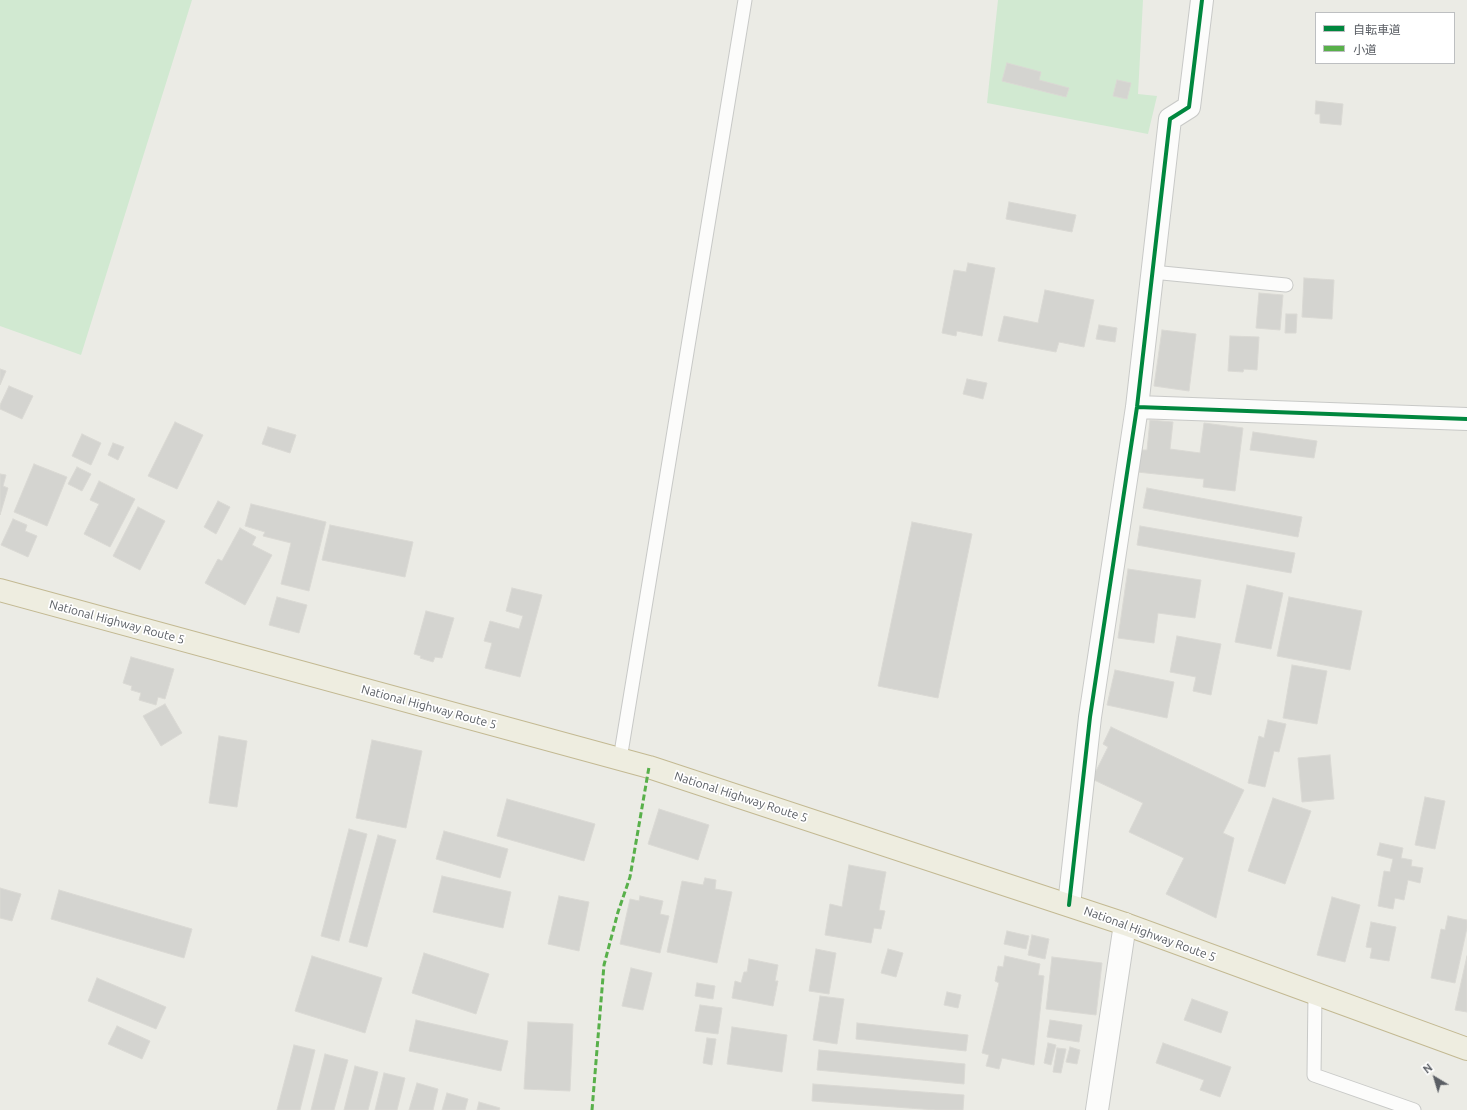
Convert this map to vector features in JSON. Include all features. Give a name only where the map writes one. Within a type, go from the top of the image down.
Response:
[{"type":"highway","name":"National Highway Route 5","points":[[0,590],[649,767],[1125,924],[1467,1049]]},
{"type":"street","points":[[1069,905],[1090,717],[1137,407],[1170,119],[1189,107],[1202,0]]},
{"type":"street","points":[[1137,407],[1467,420]]},
{"type":"street","points":[[1097,1110],[1125,924]]},
{"type":"lane","points":[[620,759],[745,0]]},
{"type":"lane","points":[[1152,272],[1286,286]]},
{"type":"lane","points":[[1315,994],[1314,1075],[1414,1110]]},
{"type":"green space","points":[[0,0],[192,0],[81,355],[0,326]]},
{"type":"green space","points":[[998,0],[1143,0],[1138,94],[1157,96],[1148,134],[987,103]]},
{"type":"building","points":[[1007,63],[1041,72],[1039,80],[1069,88],[1066,97],[1002,81]]},
{"type":"building","points":[[1117,80],[1131,83],[1127,99],[1113,96]]},
{"type":"building","points":[[1316,101],[1343,104],[1341,125],[1320,123],[1320,114],[1315,114]]},
{"type":"building","points":[[1009,202],[1076,215],[1072,232],[1006,219]]},
{"type":"building","points":[[968,263],[995,268],[982,336],[957,331],[956,336],[942,333],[954,270],[966,272]]},
{"type":"building","points":[[1304,278],[1334,280],[1332,319],[1302,317]]},
{"type":"building","points":[[1045,290],[1094,300],[1084,347],[1059,342],[1056,352],[998,341],[1004,316],[1038,323]]},
{"type":"building","points":[[1259,293],[1283,295],[1280,330],[1256,328]]},
{"type":"building","points":[[1286,314],[1297,314],[1296,333],[1285,333]]},
{"type":"building","points":[[1099,325],[1117,328],[1115,342],[1096,339]]},
{"type":"building","points":[[1162,330],[1196,334],[1189,391],[1154,386]]},
{"type":"building","points":[[1230,336],[1259,337],[1257,370],[1244,369],[1243,372],[1228,371]]},
{"type":"building","points":[[0,369],[6,371],[0,385]]},
{"type":"building","points":[[967,379],[987,383],[983,399],[963,394]]},
{"type":"building","points":[[9,386],[33,396],[22,419],[0,409],[0,405]]},
{"type":"building","points":[[1150,420],[1173,422],[1170,449],[1200,453],[1204,423],[1243,428],[1235,491],[1203,487],[1204,479],[1137,472],[1139,450],[1147,450]]},
{"type":"building","points":[[175,422],[203,435],[177,489],[148,476]]},
{"type":"building","points":[[268,427],[296,435],[290,453],[262,444]]},
{"type":"building","points":[[1253,432],[1317,441],[1314,458],[1250,450]]},
{"type":"building","points":[[82,434],[101,443],[91,465],[72,456]]},
{"type":"building","points":[[113,443],[124,447],[118,460],[108,455]]},
{"type":"building","points":[[34,464],[67,477],[47,526],[14,512]]},
{"type":"building","points":[[77,467],[91,474],[82,491],[68,484]]},
{"type":"building","points":[[0,474],[6,475],[3,486],[8,488],[0,515]]},
{"type":"building","points":[[99,481],[135,499],[110,547],[84,534],[99,504],[90,500]]},
{"type":"building","points":[[1147,488],[1302,517],[1298,537],[1143,508]]},
{"type":"building","points":[[218,501],[230,507],[216,534],[204,527]]},
{"type":"building","points":[[251,504],[326,522],[309,591],[281,584],[291,543],[263,536],[265,532],[245,526]]},
{"type":"building","points":[[138,507],[165,521],[140,570],[113,556]]},
{"type":"building","points":[[13,519],[27,525],[25,531],[37,536],[28,557],[1,545]]},
{"type":"building","points":[[912,522],[972,534],[938,698],[878,686]]},
{"type":"building","points":[[330,525],[413,542],[405,577],[322,560]]},
{"type":"building","points":[[1140,526],[1295,553],[1291,573],[1137,545]]},
{"type":"building","points":[[240,528],[256,537],[252,545],[272,555],[245,605],[205,583],[218,559],[222,561]]},
{"type":"building","points":[[1128,569],[1201,580],[1195,618],[1158,613],[1154,643],[1118,638]]},
{"type":"building","points":[[1247,585],[1283,593],[1271,649],[1235,642]]},
{"type":"building","points":[[512,588],[542,595],[520,677],[485,668],[492,643],[484,641],[490,621],[519,629],[523,616],[506,611]]},
{"type":"building","points":[[277,597],[307,605],[299,633],[269,625]]},
{"type":"building","points":[[1289,597],[1362,611],[1350,670],[1277,656]]},
{"type":"building","points":[[426,611],[454,618],[442,658],[435,657],[433,662],[420,658],[421,656],[414,654]]},
{"type":"building","points":[[1177,636],[1221,644],[1211,695],[1193,691],[1196,677],[1170,672]]},
{"type":"building","points":[[131,657],[174,669],[165,699],[158,697],[156,705],[139,700],[141,693],[131,690],[132,686],[123,683]]},
{"type":"building","points":[[1292,665],[1327,671],[1317,724],[1283,718]]},
{"type":"building","points":[[1115,670],[1174,682],[1167,718],[1107,705]]},
{"type":"building","points":[[165,704],[182,733],[161,746],[143,716]]},
{"type":"building","points":[[1268,720],[1286,724],[1279,752],[1274,751],[1265,787],[1248,783],[1259,736],[1264,738]]},
{"type":"building","points":[[1111,727],[1244,790],[1223,833],[1234,838],[1216,918],[1166,894],[1184,858],[1129,832],[1143,803],[1092,779],[1108,747],[1103,744]]},
{"type":"building","points":[[219,736],[247,741],[237,807],[209,803]]},
{"type":"building","points":[[372,740],[422,751],[406,828],[356,818]]},
{"type":"building","points":[[1330,755],[1334,799],[1302,802],[1298,758]]},
{"type":"building","points":[[1425,797],[1445,801],[1435,849],[1415,845]]},
{"type":"building","points":[[1273,798],[1311,811],[1285,884],[1248,871]]},
{"type":"building","points":[[507,799],[595,824],[584,861],[497,836]]},
{"type":"building","points":[[659,809],[709,825],[698,860],[648,844]]},
{"type":"building","points":[[349,829],[367,834],[339,941],[321,936]]},
{"type":"building","points":[[444,831],[508,849],[500,878],[436,859]]},
{"type":"building","points":[[378,835],[396,840],[367,947],[349,942]]},
{"type":"building","points":[[1380,843],[1403,848],[1401,858],[1412,860],[1411,866],[1423,868],[1420,883],[1408,880],[1404,900],[1395,898],[1393,909],[1378,906],[1384,871],[1390,872],[1393,859],[1377,855]]},
{"type":"building","points":[[849,865],[886,872],[879,910],[885,911],[881,929],[874,928],[871,943],[825,935],[830,904],[842,907]]},
{"type":"building","points":[[442,876],[511,892],[503,928],[433,912]]},
{"type":"building","points":[[705,878],[716,880],[715,889],[732,892],[717,963],[667,952],[682,881],[703,885]]},
{"type":"building","points":[[0,888],[21,894],[12,921],[0,918]]},
{"type":"building","points":[[59,890],[192,929],[184,958],[51,919]]},
{"type":"building","points":[[559,896],[589,902],[579,951],[548,944]]},
{"type":"building","points":[[640,896],[663,901],[660,914],[669,916],[660,953],[620,944],[630,899],[639,901]]},
{"type":"building","points":[[1332,897],[1360,905],[1345,962],[1317,955]]},
{"type":"building","points":[[1448,916],[1467,920],[1467,928],[1455,983],[1431,978],[1441,929],[1445,930]]},
{"type":"building","points":[[1371,922],[1396,927],[1389,961],[1370,958],[1372,948],[1366,947]]},
{"type":"building","points":[[1007,931],[1029,936],[1026,949],[1004,944]]},
{"type":"building","points":[[1032,935],[1049,939],[1045,959],[1028,955]]},
{"type":"building","points":[[816,949],[836,953],[829,994],[809,991]]},
{"type":"building","points":[[888,949],[903,953],[896,977],[881,973]]},
{"type":"building","points":[[424,953],[489,974],[476,1014],[412,993]]},
{"type":"building","points":[[312,956],[382,978],[365,1033],[295,1011]]},
{"type":"building","points":[[1005,956],[1040,964],[1038,975],[1044,976],[1034,1065],[1002,1058],[999,1069],[986,1066],[989,1055],[982,1053],[999,983],[995,981],[998,966],[1003,967]]},
{"type":"building","points":[[1467,956],[1467,1012],[1455,1010]]},
{"type":"building","points":[[1052,957],[1102,963],[1096,1015],[1046,1009]]},
{"type":"building","points":[[749,959],[778,965],[775,981],[778,981],[773,1006],[732,998],[735,981],[741,983],[744,972],[747,972]]},
{"type":"building","points":[[631,968],[652,973],[643,1010],[622,1006]]},
{"type":"building","points":[[97,978],[166,1007],[156,1029],[88,1001]]},
{"type":"building","points":[[697,983],[715,986],[713,999],[695,996]]},
{"type":"building","points":[[947,992],[961,995],[958,1008],[944,1005]]},
{"type":"building","points":[[820,996],[844,999],[837,1044],[813,1040]]},
{"type":"building","points":[[1192,999],[1228,1012],[1221,1033],[1184,1020]]},
{"type":"building","points":[[700,1005],[722,1008],[718,1034],[695,1031]]},
{"type":"building","points":[[416,1020],[508,1041],[501,1071],[409,1051]]},
{"type":"building","points":[[1050,1020],[1082,1025],[1079,1042],[1047,1037]]},
{"type":"building","points":[[528,1022],[573,1024],[570,1091],[524,1089]]},
{"type":"building","points":[[857,1023],[968,1035],[966,1051],[856,1039]]},
{"type":"building","points":[[117,1026],[150,1041],[142,1059],[108,1044]]},
{"type":"building","points":[[732,1027],[787,1035],[782,1072],[727,1064]]},
{"type":"building","points":[[707,1038],[716,1039],[712,1065],[703,1063]]},
{"type":"building","points":[[1048,1043],[1056,1045],[1051,1065],[1044,1063]]},
{"type":"building","points":[[1163,1043],[1231,1067],[1220,1097],[1200,1090],[1204,1080],[1156,1063]]},
{"type":"building","points":[[294,1045],[315,1050],[300,1110],[277,1110]]},
{"type":"building","points":[[1070,1047],[1080,1050],[1077,1064],[1066,1062]]},
{"type":"building","points":[[1057,1048],[1066,1049],[1061,1073],[1053,1072]]},
{"type":"building","points":[[819,1050],[965,1064],[964,1084],[817,1070]]},
{"type":"building","points":[[325,1054],[348,1060],[334,1110],[311,1110]]},
{"type":"building","points":[[355,1066],[378,1072],[368,1110],[344,1110]]},
{"type":"building","points":[[384,1073],[405,1078],[397,1110],[375,1110]]},
{"type":"building","points":[[417,1083],[438,1089],[433,1110],[409,1110]]},
{"type":"building","points":[[813,1084],[964,1095],[963,1110],[936,1110],[812,1101]]},
{"type":"building","points":[[447,1093],[468,1099],[465,1110],[442,1110]]},
{"type":"building","points":[[479,1102],[500,1108],[499,1110],[477,1110]]},
{"type":"marked path","points":[[592,1110],[604,965],[618,912],[630,877],[649,767]]},
{"type":"cycle path","points":[[1069,905],[1090,717],[1137,407],[1170,119],[1189,107],[1202,0]]},
{"type":"cycle path","points":[[1137,407],[1467,419]]}]
